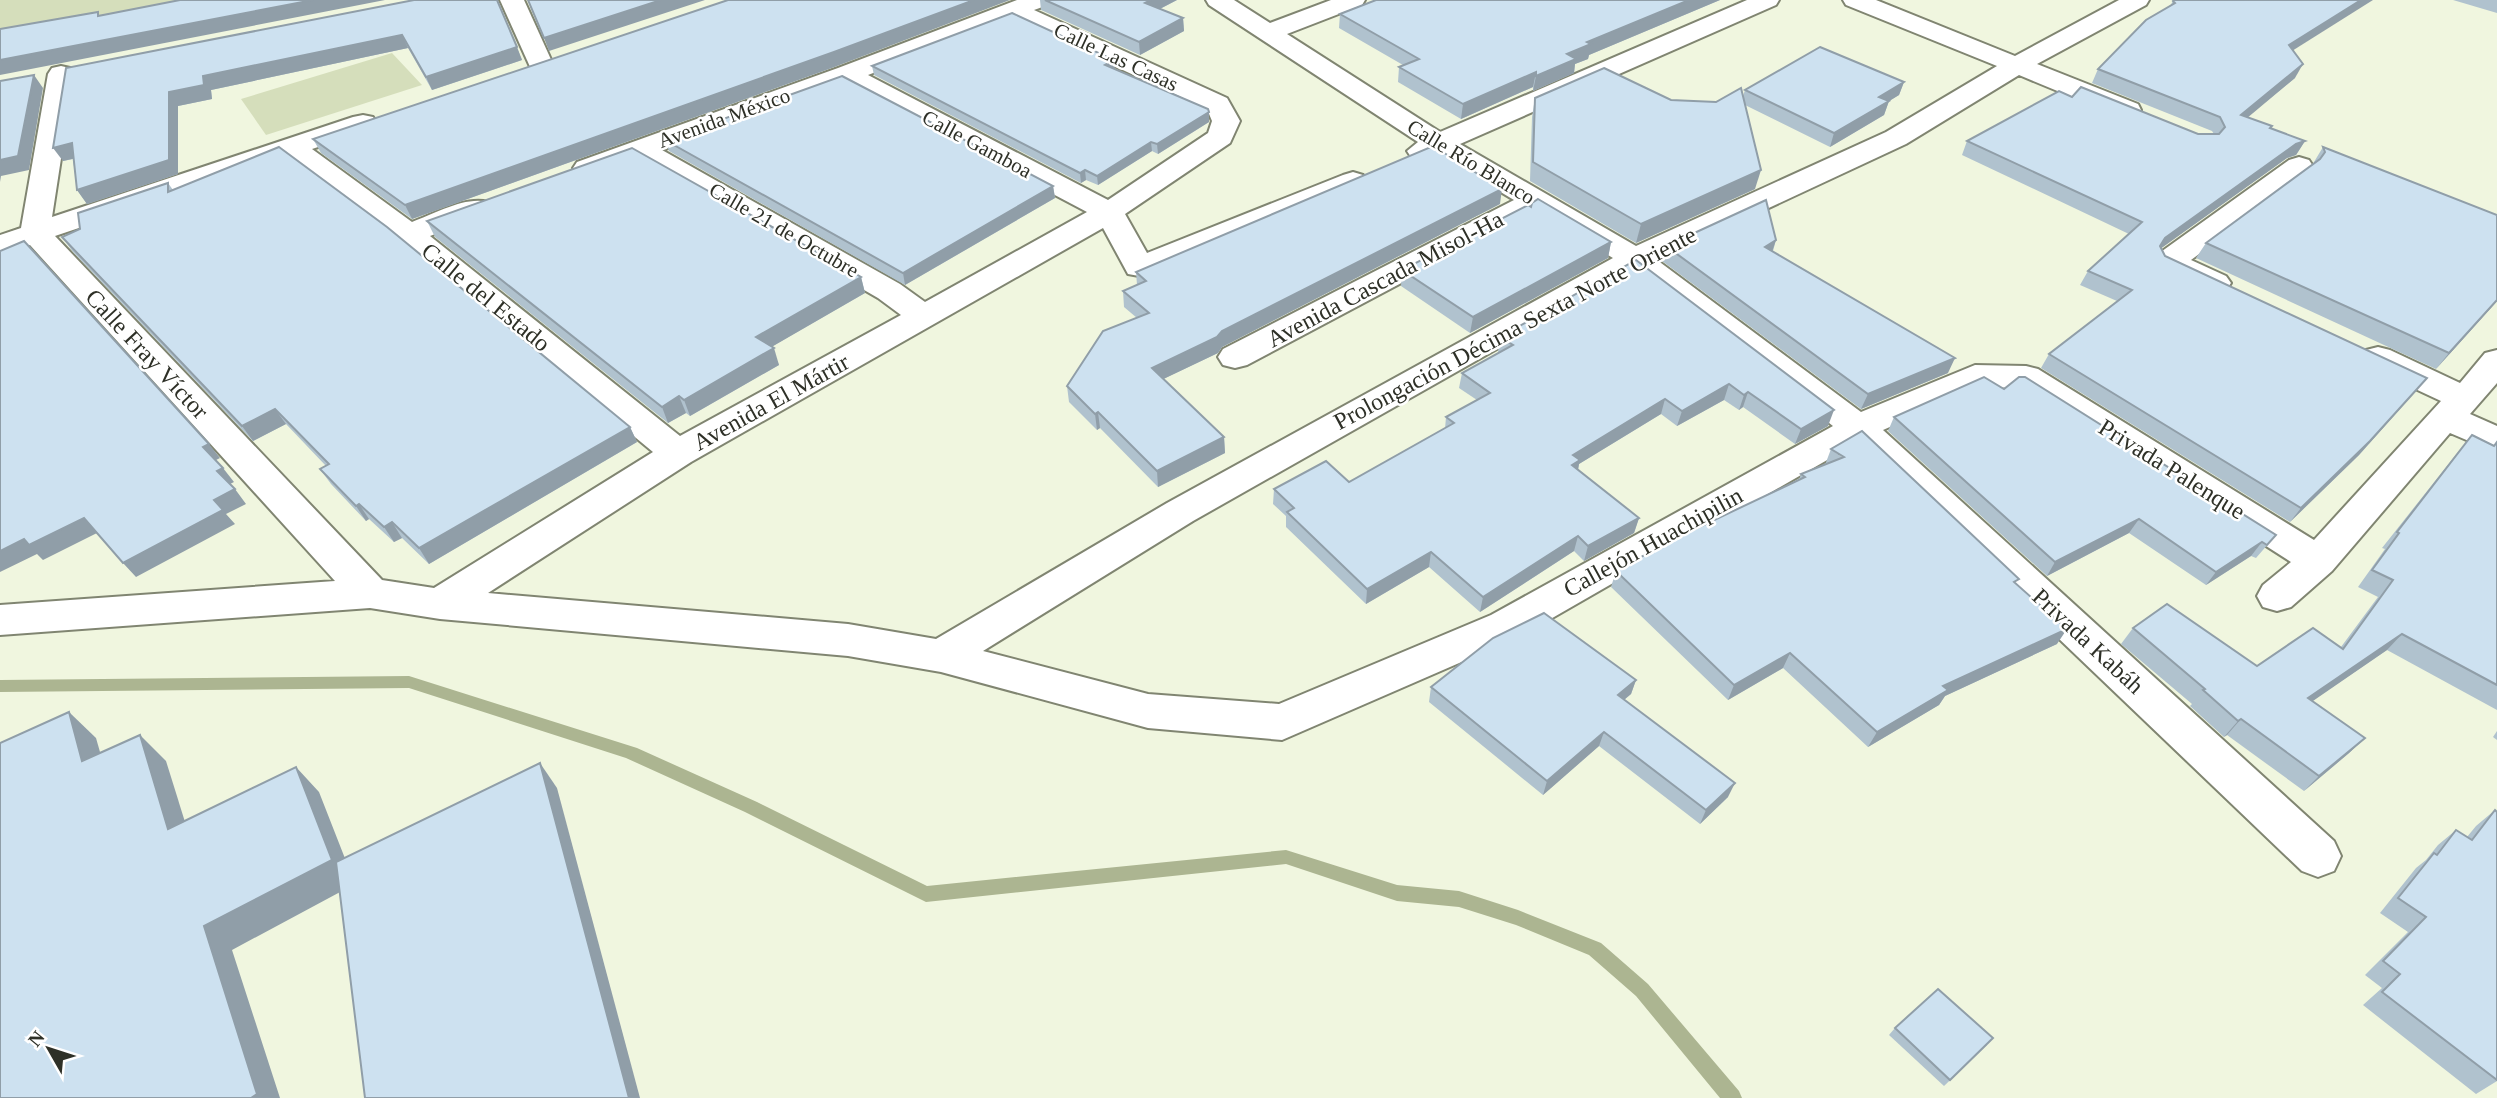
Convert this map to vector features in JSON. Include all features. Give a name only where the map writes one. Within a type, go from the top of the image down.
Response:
[{"type":"street","points":[[512,0],[540,64]]},
{"type":"street","name":"Avenida México","points":[[562,177],[1040,0]]},
{"type":"street","name":"Calle Río Blanco","points":[[1218,0],[1438,143],[1635,258],[1858,427]]},
{"type":"street","points":[[1269,32],[1353,0]]},
{"type":"street","points":[[1109,212],[1139,267],[1388,167],[1767,0]]},
{"type":"street","points":[[1855,0],[2152,119]]},
{"type":"street","name":"Prolongación Décima Sexta Norte Oriente","points":[[941,656],[1180,512],[1635,258],[1896,138],[2017,65],[2137,0]]},
{"type":"street","name":"Calle Las Casas","points":[[1014,10],[1218,104]]},
{"type":"street","points":[[514,72],[567,55]]},
{"type":"street","points":[[35,233],[61,74]]},
{"type":"street","name":"Calle Gamboa","points":[[846,74],[1109,212]]},
{"type":"street","name":"Avenida El Mártir","points":[[440,604],[678,453],[1109,212],[1220,137],[1226,121],[1218,104]]},
{"type":"street","points":[[0,245],[383,116]]},
{"type":"street","name":"Calle del Estado","points":[[291,147],[408,234],[678,453]]},
{"type":"street","name":"Calle 21 de Octubre","points":[[639,149],[889,291],[925,317]]},
{"type":"street","points":[[2243,296],[2169,261],[2299,166]]},
{"type":"street","points":[[408,234],[498,201]]},
{"type":"street","name":"Avenida Cascada Misol-Ha","points":[[1235,357],[1534,201]]},
{"type":"street","name":"Calle Fray Víctor","points":[[35,233],[370,593]]},
{"type":"street","points":[[2354,347],[2455,407],[2497,441]]},
{"type":"street","points":[[2277,596],[2318,561],[2497,361]]},
{"type":"street","name":"Callejón Huachipilin","points":[[941,656],[1148,711],[1282,722],[1505,626],[1858,427],[1975,376],[2026,377]]},
{"type":"street","name":"Privada Palenque","points":[[2026,377],[2318,561]]},
{"type":"street","name":"Privada Kabáh","points":[[1858,427],[2318,856]]},
{"type":"street","points":[[0,620],[370,593],[440,604],[848,640],[941,656]]},
{"type":"green space","points":[[0,0],[226,0],[0,42]]},
{"type":"green space","points":[[392,53],[422,85],[266,135],[241,99]]},
{"type":"building","points":[[180,0],[313,0],[0,60],[0,29],[98,12],[98,16]]},
{"type":"building","points":[[414,0],[497,0],[517,47],[426,77],[402,35],[203,76],[204,85],[169,92],[169,160],[77,190],[72,143],[53,148],[66,68]]},
{"type":"building","points":[[528,0],[661,0],[544,38]]},
{"type":"building","points":[[728,0],[974,0],[405,205],[313,139]]},
{"type":"building","points":[[1045,0],[1151,0],[1145,3],[1183,18],[1139,42]]},
{"type":"building","points":[[1376,0],[1689,0],[1587,42],[1591,44],[1567,54],[1576,59],[1536,76],[1536,72],[1463,104],[1399,67],[1419,59],[1340,14]]},
{"type":"building","points":[[2174,0],[2361,0],[2289,45],[2303,64],[2241,115],[2305,141],[2296,144],[2165,238],[2160,246],[2165,256],[2427,378],[2370,441],[2301,508],[2049,354],[2132,290],[2088,271],[2142,222],[1967,141],[2059,91],[2072,97],[2081,87],[2198,134],[2219,134],[2225,127],[2220,117],[2098,69],[2146,20],[2175,3]]},
{"type":"building","points":[[1012,13],[1114,60],[1105,65],[1208,109],[1209,112],[1157,144],[1151,142],[1097,176],[1085,170],[1080,173],[872,66]]},
{"type":"building","points":[[1820,47],[1904,82],[1879,97],[1889,101],[1834,133],[1745,90]]},
{"type":"building","points":[[1604,68],[1671,100],[1716,102],[1741,88],[1761,170],[1641,224],[1533,162],[1535,98]]},
{"type":"building","points":[[34,75],[18,156],[0,160],[0,81]]},
{"type":"building","points":[[842,76],[1053,186],[903,273],[665,140]]},
{"type":"building","points":[[1433,146],[1502,189],[1152,368],[1224,437],[1157,471],[1098,412],[1095,414],[1067,386],[1103,331],[1149,313],[1123,291],[1146,281],[1136,272]]},
{"type":"building","points":[[279,147],[387,227],[630,427],[419,548],[392,522],[384,527],[359,504],[356,506],[320,469],[329,464],[275,409],[242,426],[62,237],[80,229],[78,213],[168,183],[168,192]]},
{"type":"building","points":[[2323,147],[2497,215],[2497,300],[2449,353],[2206,243],[2320,159],[2325,152]]},
{"type":"building","points":[[632,148],[861,277],[756,337],[774,348],[684,400],[679,396],[662,407],[427,221]]},
{"type":"building","points":[[1538,199],[1611,242],[1473,317],[1402,270],[1528,205],[1531,207]]},
{"type":"building","points":[[1766,200],[1776,240],[1765,247],[1955,358],[1868,394],[1666,246]]},
{"type":"building","points":[[24,241],[209,444],[203,447],[223,468],[217,471],[235,489],[214,500],[223,510],[123,563],[84,518],[29,545],[24,539],[0,551],[0,251]]},
{"type":"building","points":[[1636,260],[1834,410],[1801,429],[1748,392],[1744,395],[1729,384],[1682,411],[1665,399],[1573,455],[1580,460],[1572,465],[1639,518],[1588,546],[1578,536],[1483,597],[1431,552],[1367,589],[1287,512],[1294,508],[1274,489],[1326,461],[1349,482],[1454,423],[1446,417],[1490,393],[1462,373],[1513,345],[1500,337]]},
{"type":"building","points":[[1984,377],[2004,389],[2019,377],[2025,377],[2276,535],[2267,545],[2262,542],[2216,572],[2139,519],[2055,562],[1894,417]]},
{"type":"building","points":[[1862,431],[2019,579],[2014,582],[2067,629],[1943,686],[1948,690],[1877,732],[1790,653],[1734,685],[1616,571],[1670,541],[1805,477],[1801,474],[1844,457],[1831,449]]},
{"type":"building","points":[[2472,435],[2494,446],[2497,442],[2497,685],[2402,634],[2308,698],[2365,738],[2319,776],[2241,719],[2238,721],[2133,628],[2167,604],[2257,666],[2313,628],[2343,649],[2393,580],[2372,570],[2399,533],[2397,532]]},
{"type":"building","points":[[1544,613],[1636,680],[1618,695],[1735,783],[1706,810],[1604,732],[1547,781],[1431,687],[1493,638]]},
{"type":"building","points":[[69,712],[82,761],[140,735],[168,829],[296,767],[332,860],[204,926],[257,1094],[251,1098],[0,1098],[0,743]]},
{"type":"building","points":[[540,763],[629,1098],[365,1098],[336,862]]},
{"type":"building","points":[[2495,810],[2497,1080],[2382,992],[2400,974],[2383,961],[2426,917],[2398,898],[2456,830],[2472,840]]},
{"type":"building","points":[[1938,989],[1993,1038],[1950,1080],[1895,1028]]},
{"type":"waterway","points":[[0,686],[409,682],[631,753],[751,807],[926,894],[1286,857],[1397,893],[1459,899],[1518,918],[1595,949],[1642,990],[1732,1098]]}]
